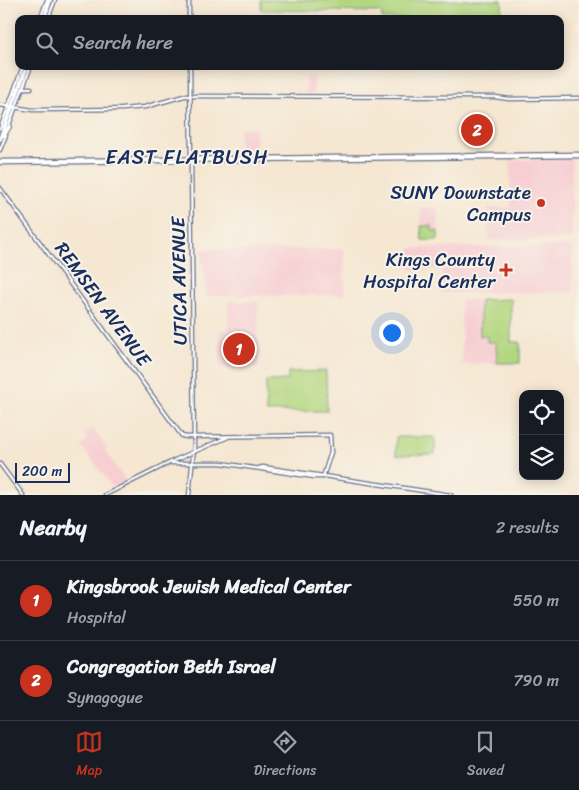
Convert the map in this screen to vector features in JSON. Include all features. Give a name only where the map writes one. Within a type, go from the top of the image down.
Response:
[{"type":"highway","points":[[0,162],[579,156]]},
{"type":"main road","points":[[42,15],[49,0]]},
{"type":"main road","points":[[47,15],[49,0]]},
{"type":"main road","points":[[48,15],[55,0]]},
{"type":"main road","points":[[189,0],[189,15]]},
{"type":"main road","points":[[0,150],[9,127],[12,106],[22,70]]},
{"type":"main road","points":[[0,138],[27,70]]},
{"type":"main road","points":[[12,106],[23,88],[28,70]]},
{"type":"main road","name":"UTICA AVENUE","points":[[189,495],[194,462],[190,70]]},
{"type":"main road","points":[[18,81],[24,76]]},
{"type":"main road","points":[[23,88],[31,88]]},
{"type":"main road","points":[[0,105],[33,110],[122,109],[145,107],[184,96],[579,98]]},
{"type":"main road","points":[[0,138],[9,127]]},
{"type":"main road","name":"REMSEN AVENUE","points":[[0,188],[183,436],[194,437]]},
{"type":"main road","points":[[194,437],[330,435],[331,452],[323,477]]},
{"type":"main road","points":[[105,495],[229,436]]},
{"type":"main road","points":[[172,463],[221,462],[451,495]]},
{"type":"main road","points":[[0,464],[23,495]]},
{"type":"shaded area","points":[[315,76],[313,94],[306,94],[306,77]]},
{"type":"shaded area","points":[[239,128],[256,128],[256,155],[239,155]]},
{"type":"shaded area","name":"SUNY Downstate Campus","points":[[572,159],[572,239],[489,240],[488,208],[511,208],[510,160]]},
{"type":"shaded area","points":[[421,208],[438,208],[438,240],[422,240]]},
{"type":"shaded area","name":"Kings County Hospital Center","points":[[572,246],[573,292],[442,293],[442,272],[439,269],[411,270],[410,248]]},
{"type":"shaded area","points":[[344,249],[345,295],[207,296],[201,250]]},
{"type":"shaded area","points":[[461,300],[480,300],[480,336],[487,336],[496,342],[497,363],[462,364]]},
{"type":"shaded area","points":[[228,301],[258,301],[259,368],[219,368],[219,330],[228,330]]},
{"type":"shaded area","points":[[93,429],[107,448],[105,451],[126,481],[113,487],[81,446],[88,440],[84,435]]},
{"type":"green space","points":[[261,0],[502,0],[502,15],[381,15],[381,12],[261,10]]},
{"type":"green space","points":[[421,226],[432,226],[432,231],[438,231],[438,240],[422,240]]},
{"type":"green space","points":[[511,299],[511,342],[520,342],[520,363],[497,363],[496,342],[487,342],[487,336],[480,336],[480,300]]},
{"type":"green space","points":[[326,371],[327,411],[266,412],[266,381],[288,380],[288,372]]},
{"type":"green space","points":[[396,437],[433,437],[435,439],[435,454],[396,455]]},
{"type":"place","name":"Congregation Beth Israel","points":[[477,130]]},
{"type":"place","name":"SUNY Downstate Campus","points":[[541,203]]},
{"type":"place","name":"Kings County Hospital Center","points":[[506,270]]},
{"type":"place","name":"Kingsbrook Jewish Medical Center","points":[[239,349]]},
{"type":"district","name":"EAST FLATBUSH","points":[[187,157]]}]
